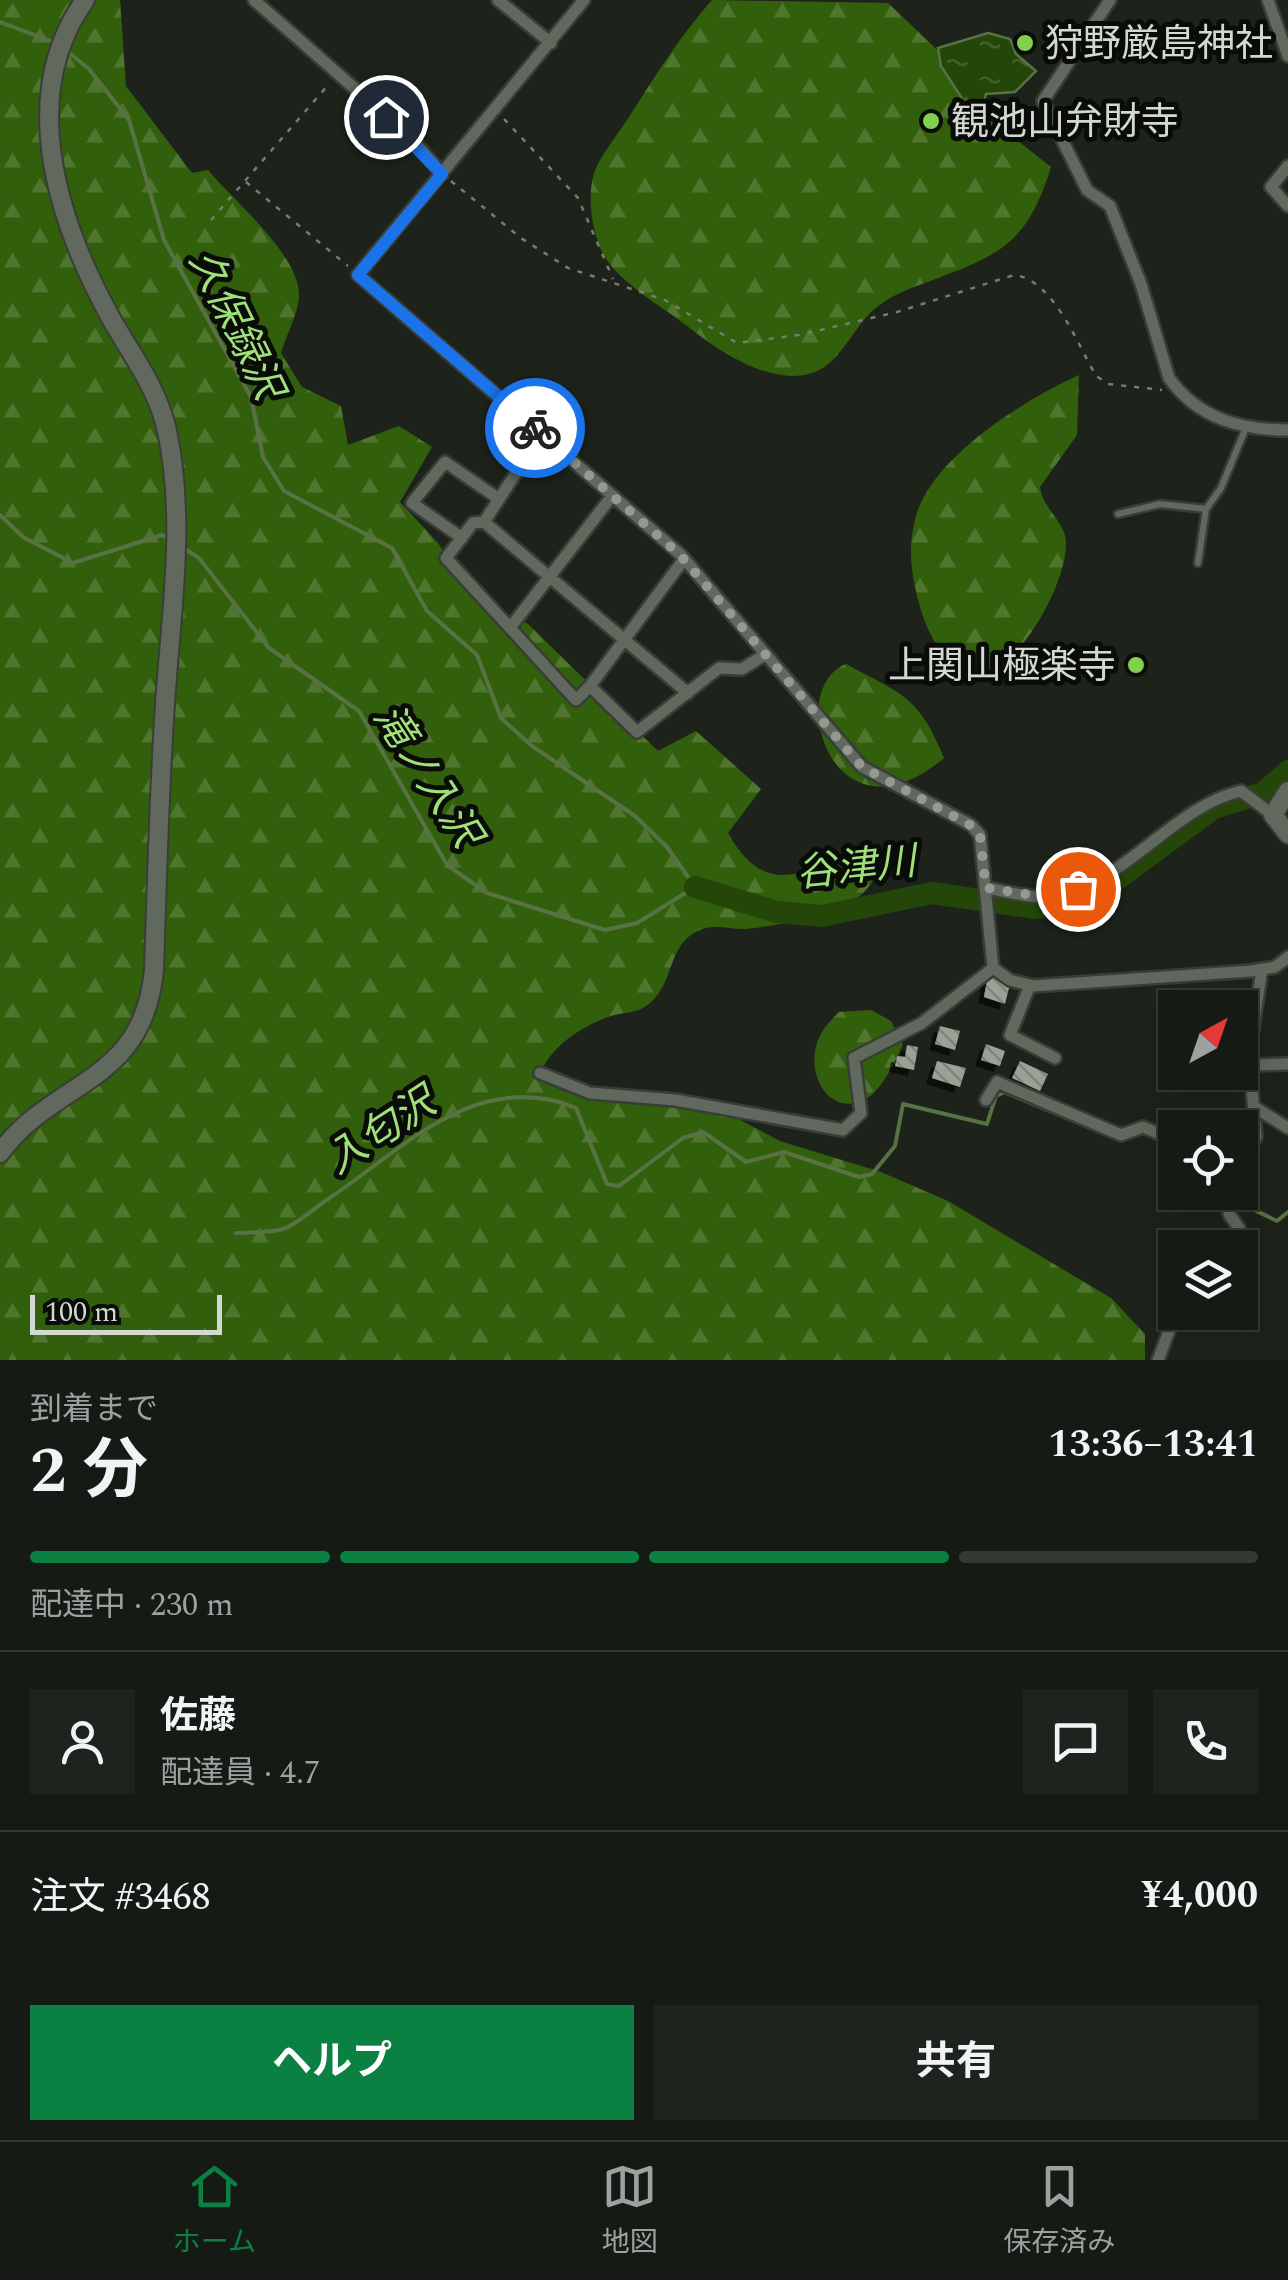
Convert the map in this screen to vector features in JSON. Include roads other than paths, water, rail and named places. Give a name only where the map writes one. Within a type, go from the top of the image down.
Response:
[{"type":"street","points":[[0,1153],[13,1135],[97,1078],[123,1052],[151,997],[154,970],[178,508],[161,408],[83,261],[52,170],[48,116],[52,82],[68,23],[85,0]]},
{"type":"street","points":[[254,0],[411,138],[442,174]]},
{"type":"street","points":[[498,0],[551,43]]},
{"type":"street","points":[[584,0],[358,275],[684,559],[862,767],[970,825],[980,835],[993,968]]},
{"type":"street","points":[[1110,0],[1043,101],[1087,190],[1110,206],[1140,284],[1149,324],[1178,391],[1245,430],[1288,430]]},
{"type":"street","points":[[1268,0],[1288,56]]},
{"type":"street","points":[[1288,166],[1271,187],[1288,206]]},
{"type":"street","points":[[484,522],[518,470],[548,440]]},
{"type":"street","points":[[462,538],[412,503],[445,462],[499,499]]},
{"type":"street","points":[[510,628],[612,496]]},
{"type":"street","points":[[684,559],[627,642],[576,700],[446,558],[474,523],[484,522],[551,578],[627,642],[688,693]]},
{"type":"street","points":[[590,686],[637,732],[718,668],[742,669],[766,654]]},
{"type":"street","points":[[986,888],[1046,897],[1078,889],[1213,797],[1241,791],[1273,815],[1288,834]]},
{"type":"street","points":[[1273,815],[1288,792]]},
{"type":"street","points":[[993,968],[1030,986],[1262,969],[1275,967],[1288,956]]},
{"type":"street","points":[[540,1072],[590,1093],[675,1100],[843,1130],[861,1113],[854,1058],[922,1023],[993,968]]},
{"type":"street","points":[[1258,1004],[1262,969]]},
{"type":"street","points":[[1030,986],[1010,1035],[1055,1058]]},
{"type":"street","points":[[1258,1065],[1288,1064]]},
{"type":"street","points":[[986,1100],[997,1082],[1122,1135],[1143,1126],[1158,1133]]},
{"type":"street","points":[[1254,1090],[1256,1108],[1288,1128]]},
{"type":"street","points":[[1158,1360],[1169,1330]]},
{"type":"lane","points":[[1198,563],[1206,510],[1221,488],[1245,430]]},
{"type":"lane","points":[[1118,514],[1160,504],[1206,510]]},
{"type":"water","points":[[988,33],[1010,39],[1016,54],[1036,71],[1015,92],[986,94],[978,123],[941,66],[938,48]]},
{"type":"waterway","name":"久保録沢","points":[[0,22],[56,43]]},
{"type":"waterway","name":"久保録沢","points":[[68,52],[89,69],[129,120],[164,240],[251,397],[263,457],[284,491],[392,548],[427,611],[477,655],[501,718],[532,746],[635,816],[667,847],[695,887],[637,923],[605,930],[487,893],[447,865],[359,711],[269,648],[199,558],[182,547]]},
{"type":"waterway","name":"滝ノ入沢","points":[[0,515],[23,537],[73,563],[162,535],[170,540]]},
{"type":"waterway","name":"谷津川","points":[[695,887],[777,912],[822,916],[932,893],[1035,908],[1067,905],[1104,889],[1214,808],[1263,793],[1288,771]]},
{"type":"waterway","name":"入匂沢","points":[[236,1233],[289,1227],[443,1120],[506,1098],[540,1098],[576,1108],[607,1184],[619,1186],[683,1138],[703,1132],[746,1162],[784,1152],[859,1177],[872,1174],[895,1146],[903,1104],[987,1124],[996,1096],[1004,1092],[1093,1129]]},
{"type":"waterway","name":"入匂沢","points":[[1254,1210],[1277,1221],[1288,1212]]},
{"type":"place","name":"狩野厳島神社","points":[[1025,43]]},
{"type":"place","name":"観池山弁財寺","points":[[931,121]]},
{"type":"place","name":"上関山極楽寺","points":[[1136,665]]}]
